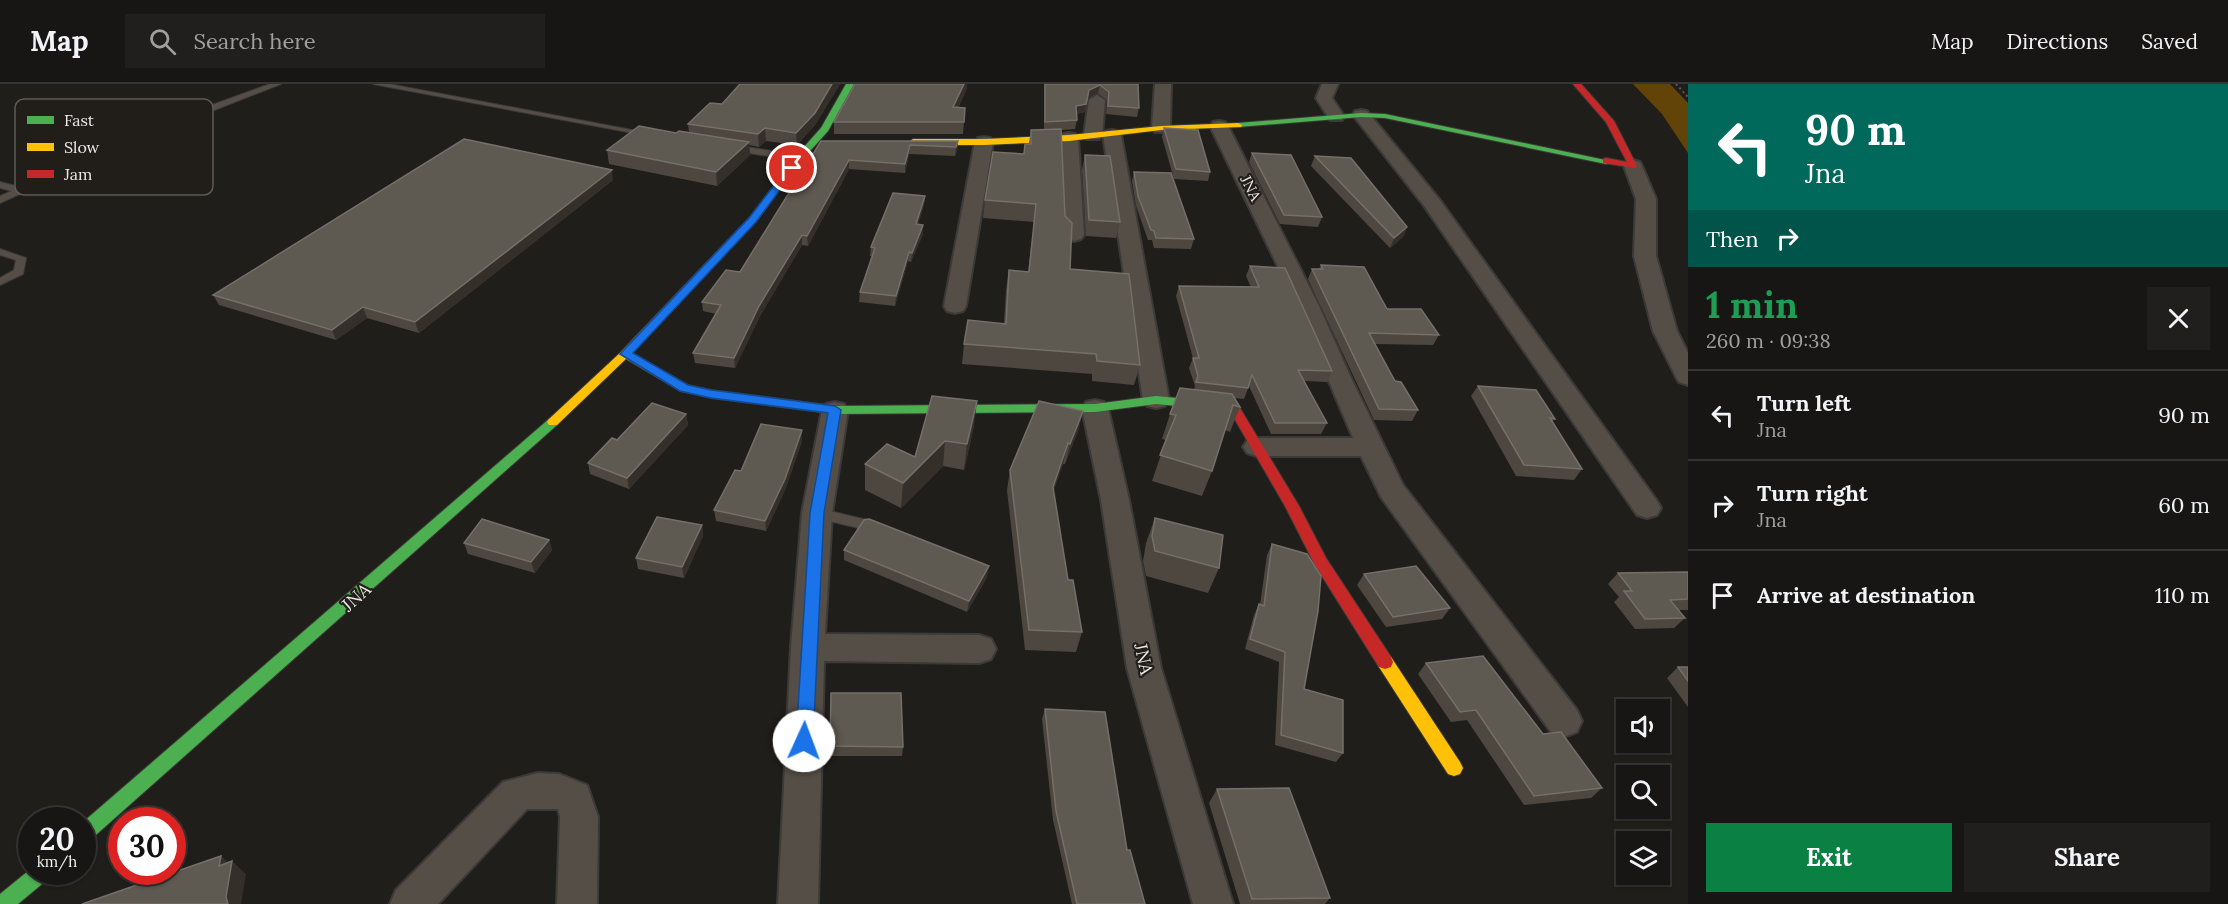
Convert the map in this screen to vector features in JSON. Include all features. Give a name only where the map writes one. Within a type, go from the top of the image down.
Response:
[{"type":"street","name":"JNA","points":[[96,824],[548,427],[626,354],[753,220],[815,142],[850,84]]},
{"type":"street","points":[[1161,128],[1163,84]]},
{"type":"street","points":[[1577,84],[1593,99],[1625,144],[1633,165],[1646,200],[1645,256],[1665,331],[1688,378]]},
{"type":"street","points":[[1323,91],[1336,117]]},
{"type":"street","points":[[1096,100],[1156,400]]},
{"type":"street","points":[[894,142],[984,142],[1069,138],[1161,128],[1361,115],[1385,116],[1633,165]]},
{"type":"street","points":[[1361,115],[1432,203],[1647,508]]},
{"type":"street","name":"JNA","points":[[1219,126],[1294,276],[1391,490],[1564,721]]},
{"type":"street","points":[[1069,138],[1074,235]]},
{"type":"street","points":[[815,142],[838,142]]},
{"type":"street","points":[[955,306],[984,142]]},
{"type":"street","points":[[626,354],[684,388],[711,394],[835,410],[1095,408],[1156,400],[1234,408],[1320,561],[1454,768]]},
{"type":"street","name":"JNA","points":[[1095,408],[1115,500],[1144,668],[1213,904]]},
{"type":"street","points":[[798,904],[808,647],[817,513],[835,410]]},
{"type":"street","points":[[1257,447],[1370,447]]},
{"type":"street","points":[[808,647],[979,649]]},
{"type":"street","points":[[410,904],[516,794],[536,789],[558,790],[574,797],[579,817],[577,904]]},
{"type":"street","points":[[3,904],[26,885]]},
{"type":"lane","points":[[213,107],[277,84]]},
{"type":"lane","points":[[377,84],[584,124],[663,136]]},
{"type":"lane","points":[[720,146],[800,158]]},
{"type":"lane","points":[[0,185],[15,189]]},
{"type":"lane","points":[[0,200],[15,193]]},
{"type":"lane","points":[[0,252],[21,258],[19,272],[0,282]]},
{"type":"lane","points":[[817,513],[863,524]]},
{"type":"path","points":[[1676,84],[1688,97]]},
{"type":"shaded area","points":[[1633,84],[1670,84],[1688,103],[1688,153],[1662,114]]},
{"type":"building","points":[[740,84],[832,84],[815,113],[796,133],[765,128],[758,134],[688,124],[710,103],[722,104]]},
{"type":"building","points":[[855,84],[964,84],[953,107],[965,108],[964,122],[834,122]]},
{"type":"building","points":[[1045,84],[1138,84],[1139,108],[1108,106],[1109,92],[1100,85],[1089,90],[1086,104],[1076,106],[1077,120],[1045,122]]},
{"type":"building","points":[[639,126],[749,142],[716,172],[607,150]]},
{"type":"building","points":[[1164,128],[1198,130],[1210,172],[1176,169]]},
{"type":"building","points":[[1061,129],[1065,216],[1072,223],[1070,269],[1129,274],[1140,365],[1097,361],[1096,354],[964,344],[968,320],[1006,324],[1009,270],[1029,272],[1036,204],[985,200],[993,152],[1024,154],[1025,144],[1031,144],[1031,130]]},
{"type":"building","points":[[464,139],[612,170],[415,322],[363,307],[332,330],[213,295]]},
{"type":"building","points":[[821,141],[958,141],[956,147],[910,145],[905,164],[849,160],[807,236],[802,235],[759,306],[734,358],[693,353],[721,305],[702,302],[726,270],[740,272]]},
{"type":"building","points":[[1252,153],[1291,155],[1322,217],[1284,215]]},
{"type":"building","points":[[1085,155],[1110,156],[1120,222],[1089,220]]},
{"type":"building","points":[[1315,156],[1351,158],[1407,227],[1394,238]]},
{"type":"building","points":[[1134,172],[1171,173],[1194,239],[1156,238],[1138,196]]},
{"type":"building","points":[[893,193],[925,196],[916,224],[923,225],[912,253],[909,252],[896,296],[860,292],[875,248],[871,247]]},
{"type":"building","points":[[1321,265],[1364,267],[1387,309],[1421,309],[1439,335],[1369,333],[1395,381],[1401,382],[1418,410],[1379,409],[1312,269],[1323,269]]},
{"type":"building","points":[[1250,266],[1285,268],[1332,371],[1298,370],[1327,423],[1275,423],[1252,375],[1248,388],[1196,382],[1198,376],[1193,358],[1199,358],[1179,286],[1259,287]]},
{"type":"building","points":[[1478,386],[1536,390],[1555,419],[1550,418],[1582,469],[1524,465]]},
{"type":"building","points":[[1180,388],[1232,394],[1240,407],[1233,405],[1212,471],[1160,455],[1176,415],[1170,414]]},
{"type":"building","points":[[932,396],[977,401],[967,444],[945,441],[903,483],[865,464],[887,444],[915,457]]},
{"type":"building","points":[[1039,401],[1083,411],[1070,444],[1068,443],[1053,487],[1068,580],[1073,580],[1082,632],[1029,630],[1010,470]]},
{"type":"building","points":[[652,403],[686,414],[627,478],[588,463],[612,438],[617,440]]},
{"type":"building","points":[[761,424],[802,430],[785,479],[765,521],[714,510],[735,470],[741,471]]},
{"type":"building","points":[[657,517],[702,525],[682,567],[636,558]]},
{"type":"building","points":[[1155,518],[1223,535],[1219,568],[1155,551],[1152,536]]},
{"type":"building","points":[[482,519],[549,540],[531,562],[464,543]]},
{"type":"building","points":[[869,519],[989,566],[969,601],[844,550],[864,520]]},
{"type":"building","points":[[1272,544],[1307,554],[1321,576],[1318,611],[1304,689],[1343,700],[1343,753],[1281,735],[1285,652],[1250,639],[1259,604],[1264,606]]},
{"type":"building","points":[[1416,566],[1450,608],[1393,617],[1364,574]]},
{"type":"building","points":[[1688,572],[1688,599],[1670,600],[1685,618],[1645,619],[1624,591],[1632,591],[1618,573]]},
{"type":"building","points":[[1483,656],[1543,734],[1561,732],[1602,788],[1534,796],[1476,710],[1460,712],[1426,663]]},
{"type":"building","points":[[1678,667],[1688,667],[1688,681]]},
{"type":"building","points":[[831,693],[901,693],[903,747],[830,746]]},
{"type":"building","points":[[1045,709],[1105,712],[1127,850],[1130,850],[1145,904],[1077,904],[1056,811]]},
{"type":"building","points":[[1289,788],[1330,898],[1252,899],[1217,789]]},
{"type":"building","points":[[221,856],[219,866],[232,861],[226,897],[228,904],[82,904],[137,885],[186,885],[186,868]]},
{"type":"traffic: fast","points":[[754,218],[799,158],[825,129],[850,84]]},
{"type":"traffic: fast","points":[[1238,125],[1361,115],[1385,116],[1606,161]]},
{"type":"traffic: fast","points":[[625,354],[684,388],[711,394],[835,410],[1095,408],[1156,400],[1198,404]]},
{"type":"traffic: fast","points":[[96,823],[553,422]]},
{"type":"traffic: fast","points":[[3,904],[26,885]]},
{"type":"traffic: slow","points":[[913,142],[984,142],[1069,138],[1161,128],[1238,125]]},
{"type":"traffic: slow","points":[[553,422],[625,354],[754,218]]},
{"type":"traffic: slow","points":[[1385,662],[1454,768]]},
{"type":"traffic: jam","points":[[1577,84],[1610,121],[1633,166],[1606,161]]},
{"type":"traffic: jam","points":[[1198,404],[1234,408],[1292,506],[1320,561],[1385,662]]},
{"type":"route","points":[[792,168],[753,220],[626,354],[684,388],[711,394],[835,410],[817,513],[804,741]]}]
